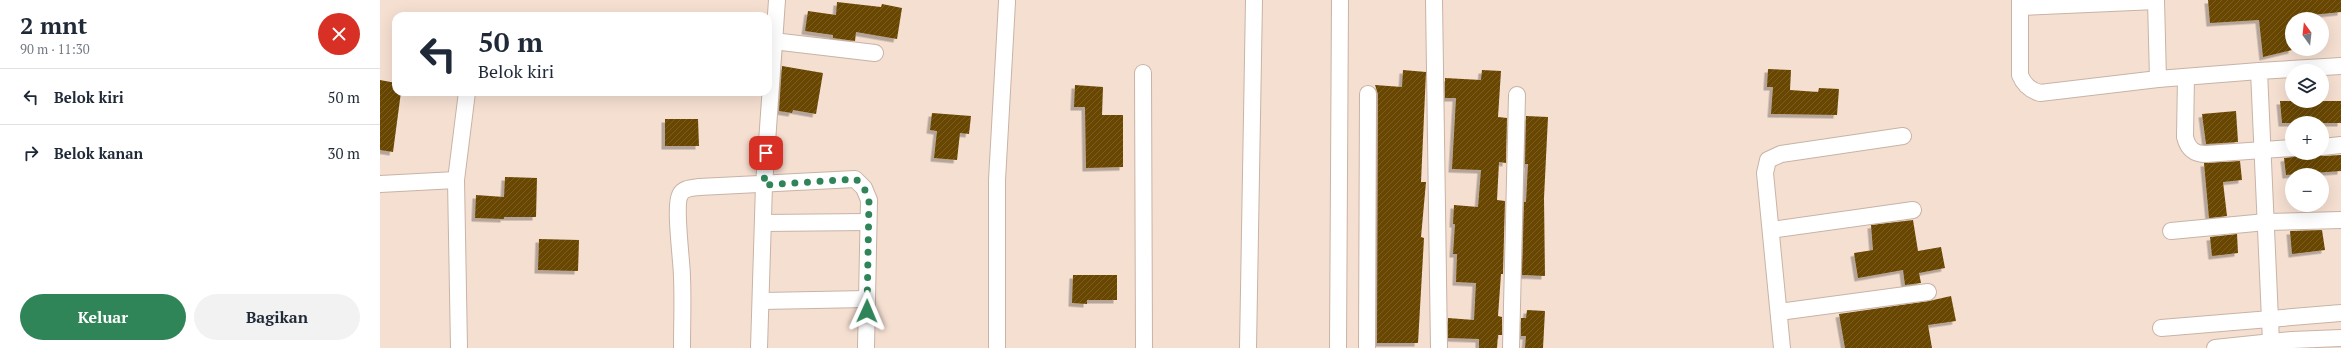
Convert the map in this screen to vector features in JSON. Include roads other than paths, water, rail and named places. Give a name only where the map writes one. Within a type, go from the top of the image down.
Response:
[{"type":"street","points":[[772,57],[777,0]]},
{"type":"street","points":[[1248,348],[1254,0]]},
{"type":"street","points":[[1338,348],[1340,0]]},
{"type":"street","points":[[1434,0],[1439,348]]},
{"type":"street","points":[[2158,79],[2156,0],[2020,3],[2020,75],[2023,83],[2031,90],[2040,93],[2053,93],[2158,79],[2341,66]]},
{"type":"street","points":[[997,348],[997,180],[1007,2]]},
{"type":"street","points":[[773,41],[875,53]]},
{"type":"street","points":[[2259,71],[2271,342]]},
{"type":"street","points":[[1143,73],[1144,348]]},
{"type":"street","points":[[2186,77],[2185,137],[2190,149],[2199,154],[2206,154],[2285,148]]},
{"type":"street","points":[[1367,348],[1368,94]]},
{"type":"street","points":[[1512,348],[1517,95]]},
{"type":"street","points":[[459,348],[456,180],[466,96]]},
{"type":"street","points":[[759,348],[764,185],[770,96]]},
{"type":"street","points":[[1782,348],[1765,173],[1768,160],[1782,154],[1903,136]]},
{"type":"street","points":[[2329,146],[2341,145]]},
{"type":"street","points":[[682,348],[682,279],[679,216],[679,197],[681,192],[690,188],[699,187],[764,185],[856,179],[864,188],[869,200],[866,348]]},
{"type":"street","points":[[380,184],[456,180]]},
{"type":"street","points":[[1771,230],[1913,210]]},
{"type":"street","points":[[2171,231],[2266,222],[2341,220]]},
{"type":"street","points":[[763,223],[868,222]]},
{"type":"street","points":[[1779,312],[1928,292]]},
{"type":"street","points":[[761,301],[867,299]]},
{"type":"street","points":[[2161,328],[2270,317],[2341,313]]},
{"type":"street","points":[[2216,348],[2271,342],[2341,338]]}]
